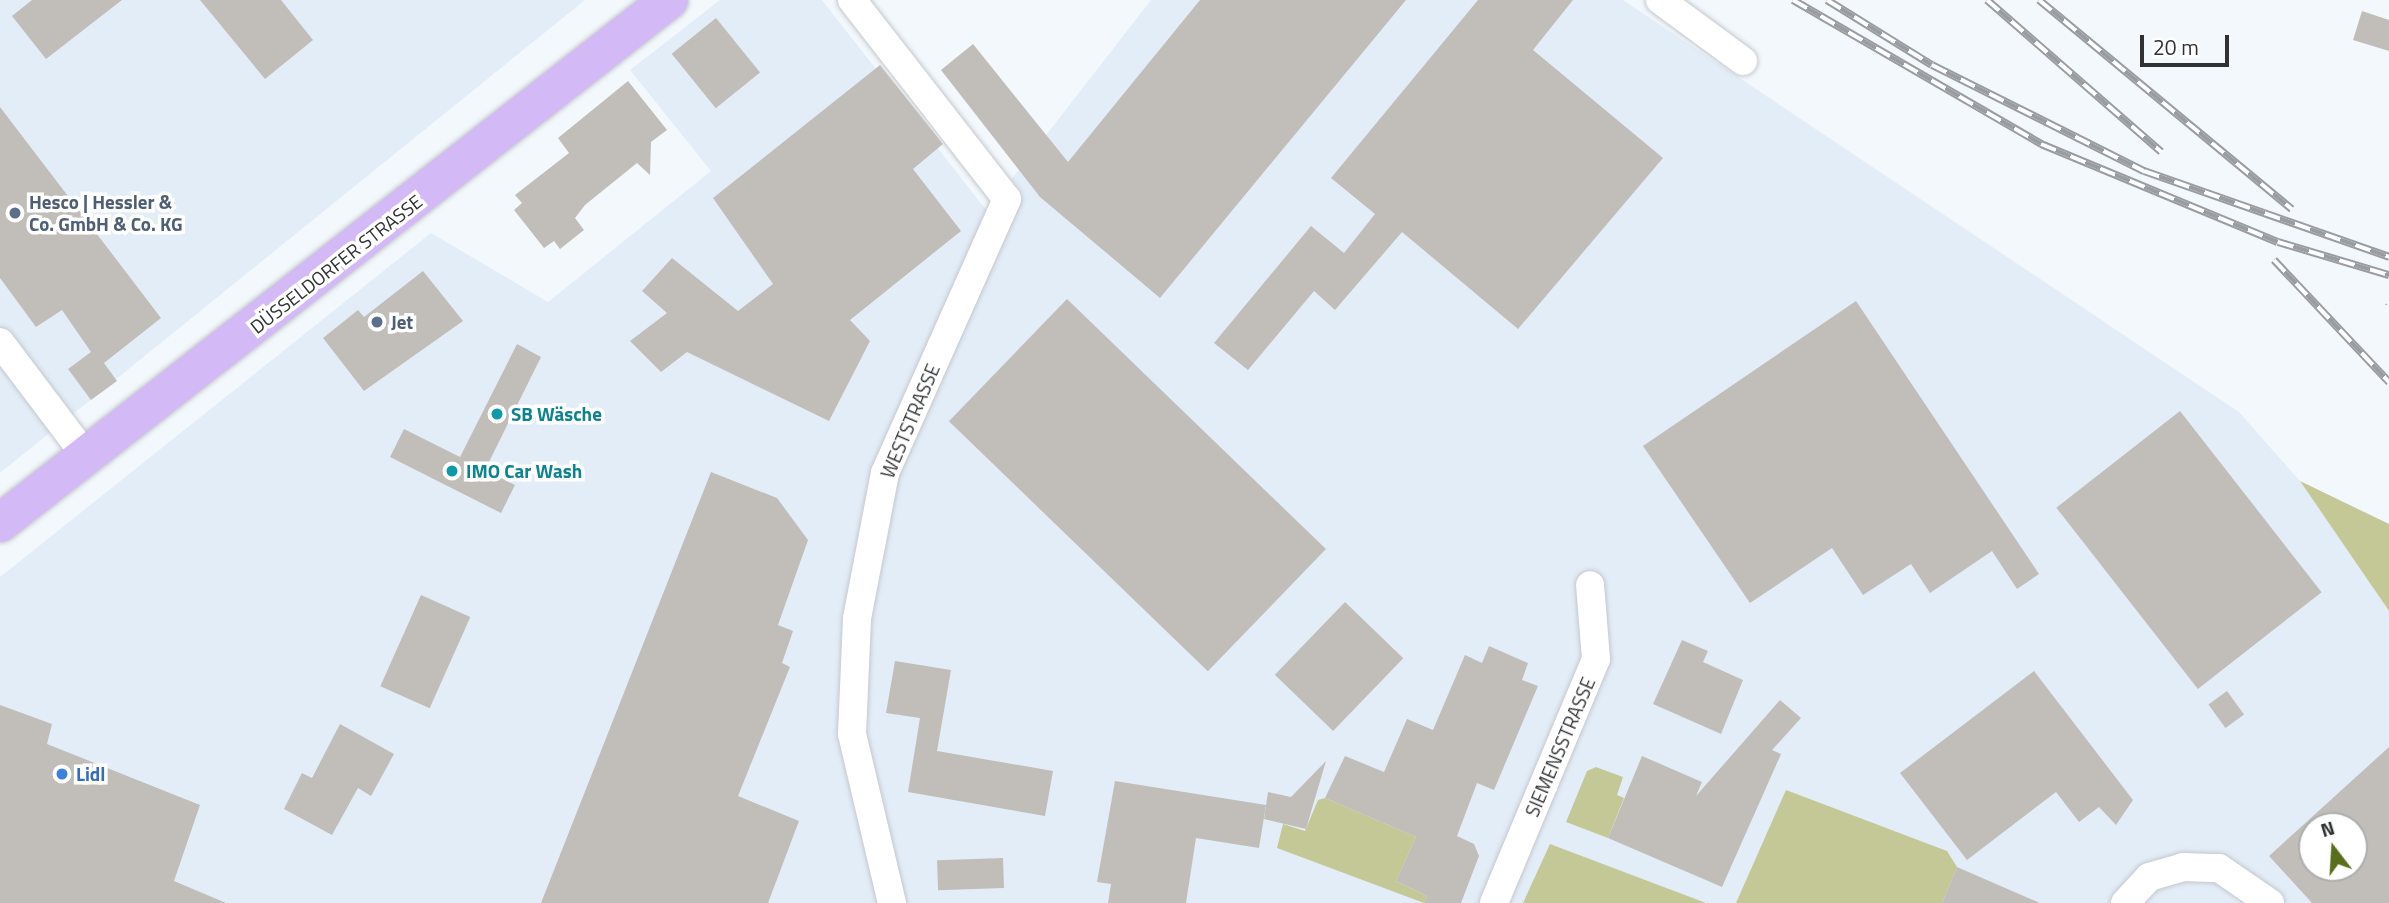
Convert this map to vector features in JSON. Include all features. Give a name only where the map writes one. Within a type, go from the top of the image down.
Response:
[{"type":"main road","name":"DÜSSELDORFER STRASSE","points":[[0,523],[669,0]]},
{"type":"street","name":"WESTSTRASSE","points":[[852,0],[1007,199],[885,473],[857,619],[852,734],[892,903]]},
{"type":"street","points":[[1660,0],[1743,61]]},
{"type":"street","points":[[0,342],[86,456]]},
{"type":"street","name":"SIEMENSSTRASSE","points":[[1494,903],[1596,659],[1590,584]]},
{"type":"street","points":[[2125,903],[2149,877],[2183,867],[2219,868],[2270,903]]},
{"type":"shaded area","points":[[0,0],[585,0],[0,473]]},
{"type":"shaded area","points":[[720,0],[822,0],[987,211],[1151,0],[1623,0],[2239,412],[2300,481],[2389,611],[2389,903],[0,903],[0,577],[431,233],[548,302],[711,171],[630,70]]},
{"type":"green space","points":[[2300,481],[2389,524],[2389,611]]},
{"type":"green space","points":[[1596,767],[1623,777],[1617,795],[1624,798],[1608,838],[1566,822],[1587,771]]},
{"type":"green space","points":[[1786,790],[1947,851],[1957,867],[1942,903],[1736,903]]},
{"type":"green space","points":[[1325,798],[1416,837],[1396,881],[1427,896],[1424,903],[1277,848],[1283,824],[1305,831],[1318,800]]},
{"type":"green space","points":[[1550,844],[1706,903],[1523,903]]},
{"type":"building","points":[[32,0],[122,0],[46,59],[12,16]]},
{"type":"building","points":[[200,0],[281,0],[313,40],[265,79]]},
{"type":"building","points":[[1200,0],[1406,0],[1160,298],[1040,197],[941,70],[973,44],[1068,162]]},
{"type":"building","points":[[1478,0],[1573,0],[1533,50],[1663,158],[1518,329],[1402,232],[1335,310],[1314,291],[1248,370],[1214,343],[1311,226],[1344,253],[1375,214],[1331,178]]},
{"type":"building","points":[[2362,11],[2389,20],[2389,51],[2353,40]]},
{"type":"building","points":[[716,18],[760,72],[716,108],[672,54]]},
{"type":"building","points":[[880,65],[943,144],[913,169],[961,231],[850,320],[870,341],[829,421],[687,352],[661,372],[630,341],[667,313],[642,291],[672,258],[738,311],[773,284],[713,198]]},
{"type":"building","points":[[628,81],[667,130],[651,142],[650,175],[637,163],[585,205],[575,218],[584,230],[560,249],[554,241],[544,248],[514,210],[522,203],[515,195],[569,153],[558,138]]},
{"type":"building","points":[[0,107],[161,318],[104,363],[117,381],[91,400],[68,369],[91,352],[62,310],[36,327],[0,278]]},
{"type":"building","points":[[423,271],[463,321],[364,391],[323,338],[358,310],[364,317]]},
{"type":"building","points":[[1067,299],[1326,549],[1208,671],[949,421]]},
{"type":"building","points":[[1856,301],[2039,574],[2017,589],[1992,551],[1930,593],[1911,564],[1863,595],[1832,548],[1750,603],[1643,446]]},
{"type":"building","points":[[517,344],[541,357],[485,470],[515,485],[501,513],[390,457],[404,429],[460,457]]},
{"type":"building","points":[[2180,411],[2322,592],[2198,689],[2056,508]]},
{"type":"building","points":[[711,472],[777,498],[808,540],[778,625],[793,631],[782,663],[790,667],[738,796],[799,821],[768,903],[541,903]]},
{"type":"building","points":[[421,595],[470,617],[430,708],[380,686]]},
{"type":"building","points":[[1345,602],[1403,658],[1333,731],[1275,675]]},
{"type":"building","points":[[1682,640],[1708,651],[1703,662],[1743,680],[1721,734],[1653,704]]},
{"type":"building","points":[[1489,646],[1528,663],[1522,680],[1538,686],[1494,790],[1477,783],[1457,836],[1474,844],[1479,856],[1461,903],[1424,903],[1427,896],[1396,881],[1416,837],[1325,798],[1345,756],[1384,772],[1407,719],[1433,730],[1465,655],[1482,663]]},
{"type":"building","points":[[895,661],[951,670],[937,751],[1053,771],[1045,816],[908,792],[920,718],[886,713]]},
{"type":"building","points":[[2034,671],[2133,800],[2116,825],[2099,807],[2079,822],[2056,792],[1967,860],[1900,773]]},
{"type":"building","points":[[2227,691],[2244,714],[2225,728],[2208,705]]},
{"type":"building","points":[[1780,700],[1801,718],[1772,750],[1781,754],[1722,887],[1608,838],[1642,756],[1702,782],[1696,796]]},
{"type":"building","name":"Lidl","points":[[0,705],[52,724],[47,744],[200,805],[174,881],[226,903],[0,903]]},
{"type":"building","points":[[340,724],[394,754],[371,796],[358,788],[332,835],[284,809],[302,773],[312,778]]},
{"type":"building","points":[[2389,747],[2389,903],[2312,903],[2269,856],[2298,830],[2298,882],[2368,882],[2368,812],[2317,812]]},
{"type":"building","points":[[1326,761],[1306,829],[1264,819],[1268,792],[1291,797]]},
{"type":"building","points":[[1115,781],[1266,805],[1259,848],[1196,838],[1186,903],[1108,903],[1111,884],[1097,882]]},
{"type":"building","points":[[1003,858],[1004,888],[938,890],[937,860]]},
{"type":"building","points":[[1957,867],[2040,903],[1942,903]]},
{"type":"railway","points":[[1793,0],[2041,144],[2278,242],[2389,275]]},
{"type":"railway","points":[[1827,0],[1932,65],[2144,171],[2389,257]]},
{"type":"railway","points":[[1987,0],[2161,152]]},
{"type":"railway","points":[[2039,0],[2292,209]]},
{"type":"railway","points":[[2274,260],[2389,382]]},
{"type":"place","name":"Hesco | Hessler & Co. GmbH & Co. KG","points":[[15,213]]},
{"type":"place","name":"Jet","points":[[377,322]]},
{"type":"place","name":"SB Wäsche","points":[[497,414]]},
{"type":"place","name":"IMO Car Wash","points":[[452,471]]},
{"type":"place","name":"Lidl","points":[[62,774]]}]
